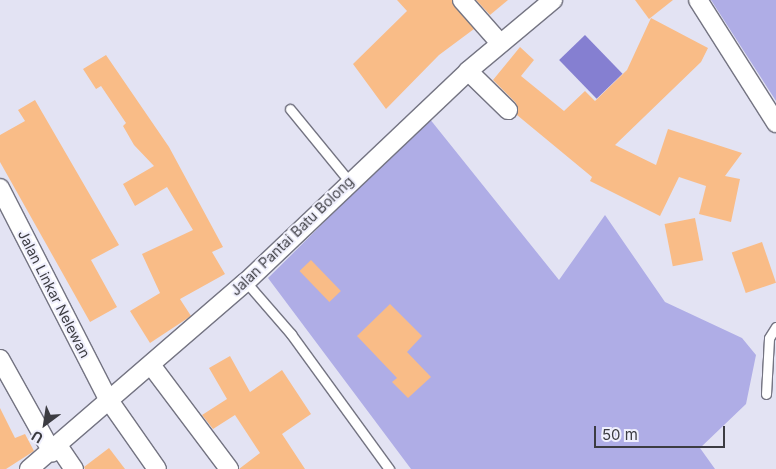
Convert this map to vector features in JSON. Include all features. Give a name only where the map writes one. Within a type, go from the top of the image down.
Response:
[{"type":"street","points":[[462,0],[500,43]]},
{"type":"street","name":"Jalan Pantai Batu Bolong","points":[[29,469],[55,450],[108,399],[151,365],[246,282],[349,181],[468,71],[553,0]]},
{"type":"street","points":[[698,0],[776,123]]},
{"type":"street","points":[[468,71],[508,110]]},
{"type":"street","name":"Jalan Linkar Nelewan","points":[[0,188],[108,399],[157,469]]},
{"type":"street","points":[[0,359],[55,450],[74,469]]},
{"type":"street","points":[[151,365],[229,469]]},
{"type":"lane","points":[[290,109],[349,181]]},
{"type":"lane","points":[[246,282],[291,334],[390,469]]},
{"type":"lane","points":[[766,394],[768,338],[776,327]]},
{"type":"shaded area","points":[[711,0],[776,0],[776,101]]},
{"type":"shaded area","points":[[585,35],[623,74],[597,99],[559,60]]},
{"type":"shaded area","points":[[429,118],[559,280],[605,215],[665,302],[742,338],[756,355],[746,404],[700,448],[715,469],[411,469],[268,278]]},
{"type":"building","points":[[397,0],[452,0],[474,29],[439,55],[386,109],[353,64],[407,11]]},
{"type":"building","points":[[476,0],[508,0],[490,15]]},
{"type":"building","points":[[635,0],[673,0],[649,19]]},
{"type":"building","points":[[651,18],[708,48],[701,62],[615,145],[656,165],[668,129],[742,153],[725,176],[740,179],[731,222],[699,214],[706,186],[679,177],[660,216],[590,181],[592,177],[517,115],[516,103],[493,80],[520,47],[534,60],[521,76],[564,111],[585,91],[595,101],[627,70]]},
{"type":"building","points":[[106,55],[169,147],[223,247],[212,252],[225,274],[180,299],[191,316],[150,343],[130,311],[160,293],[142,254],[193,230],[167,187],[135,206],[123,184],[154,166],[134,145],[123,126],[126,123],[101,86],[96,89],[83,69]]},
{"type":"building","points":[[35,100],[119,245],[91,260],[117,307],[90,322],[0,162],[0,135],[25,121],[18,110]]},
{"type":"building","points":[[695,218],[703,260],[673,266],[665,224]]},
{"type":"building","points":[[762,242],[776,283],[746,293],[732,252]]},
{"type":"building","points":[[311,260],[341,291],[329,302],[299,271]]},
{"type":"building","points":[[390,304],[422,336],[407,352],[431,377],[408,398],[392,382],[397,378],[357,336]]},
{"type":"building","points":[[230,356],[250,392],[282,370],[311,414],[282,434],[305,469],[239,469],[260,453],[235,415],[213,429],[202,415],[227,399],[209,368]]},
{"type":"building","points":[[0,408],[15,438],[25,434],[34,451],[6,469],[0,469]]},
{"type":"building","points":[[109,448],[125,469],[85,469],[84,467]]}]
